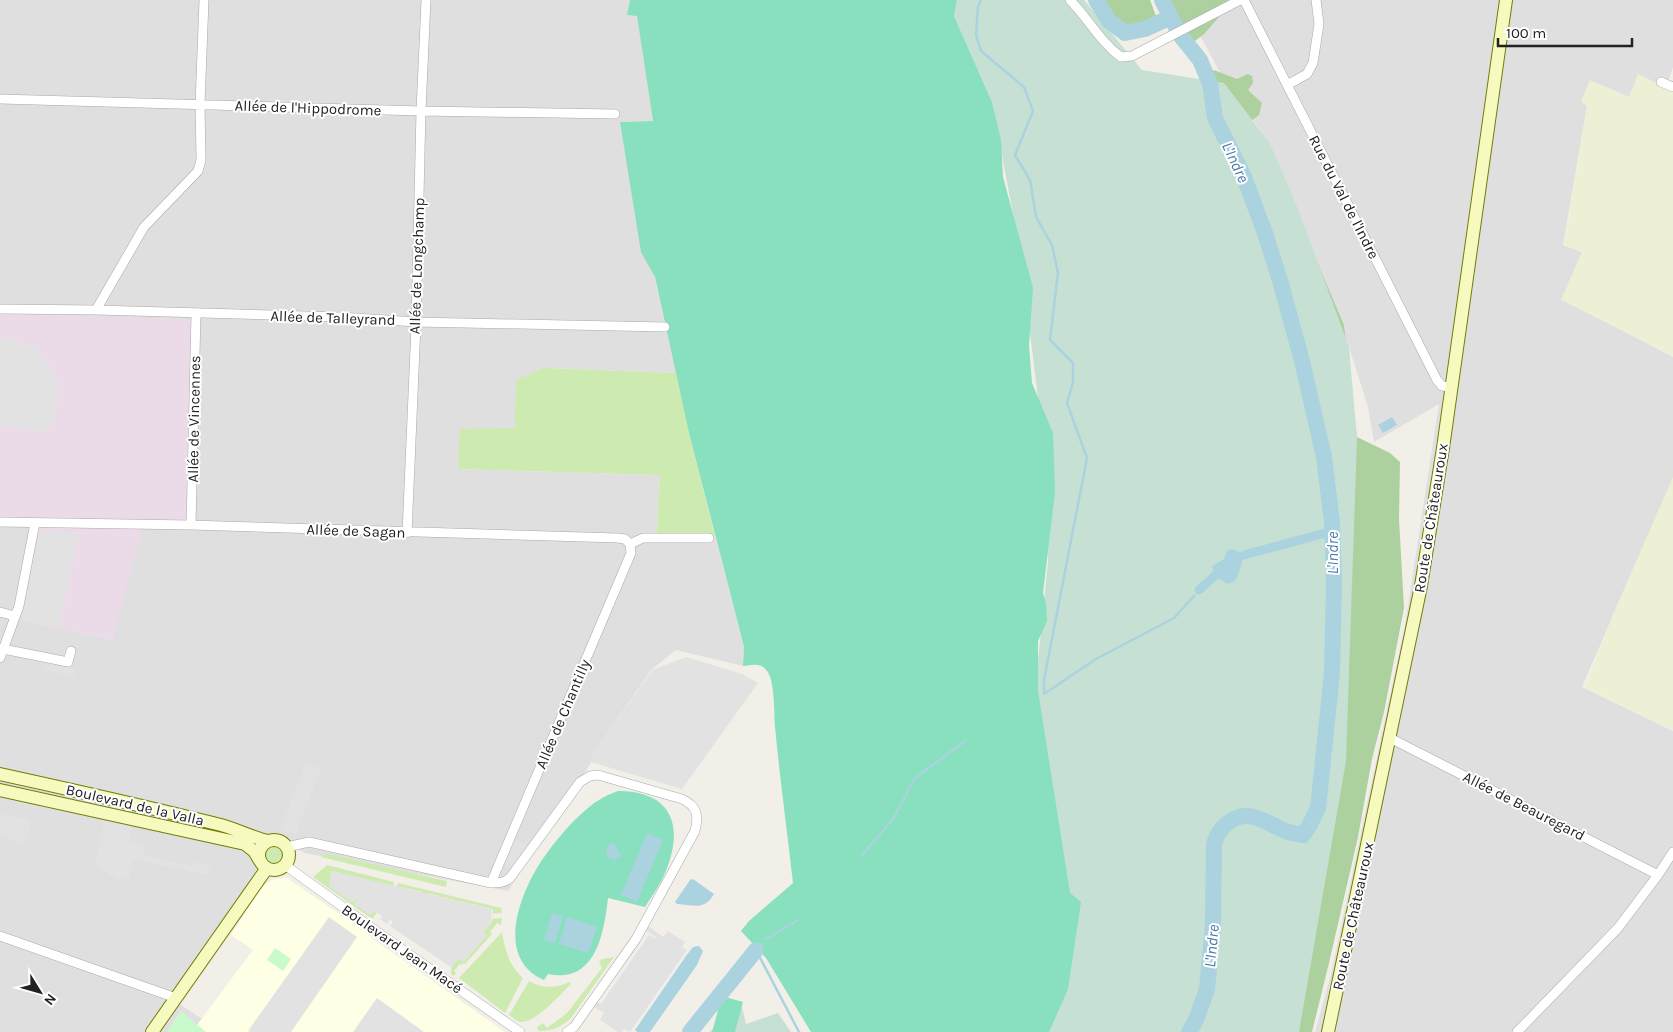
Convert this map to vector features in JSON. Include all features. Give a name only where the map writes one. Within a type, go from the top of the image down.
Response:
[{"type":"street","points":[[96,310],[144,228],[198,170],[201,160],[200,104],[204,0]]},
{"type":"street","name":"Allée de Longchamp","points":[[407,533],[426,0]]},
{"type":"street","points":[[1070,0],[1081,11],[1110,49],[1121,57],[1132,56],[1242,0]]},
{"type":"street","name":"Rue du Val de l'Indre","points":[[1242,0],[1437,380],[1442,386],[1450,388]]},
{"type":"street","points":[[1287,85],[1307,74],[1313,63],[1319,24],[1316,0]]},
{"type":"street","name":"Route de Châteauroux","points":[[1328,1032],[1421,586],[1443,448],[1506,0]]},
{"type":"street","points":[[1661,82],[1673,87]]},
{"type":"street","name":"Allée de l'Hippodrome","points":[[0,99],[421,111],[615,114]]},
{"type":"street","name":"Allée de Talleyrand","points":[[0,310],[96,310],[340,317],[416,322],[665,327]]},
{"type":"street","name":"Allée de Vincennes","points":[[191,525],[196,313]]},
{"type":"street","name":"Allée de Sagan","points":[[0,522],[191,525],[617,538],[626,540],[630,544],[643,538],[709,538]]},
{"type":"street","points":[[35,523],[16,616],[2,654],[68,662],[71,651]]},
{"type":"street","name":"Allée de Chantilly","points":[[491,883],[631,553],[630,544]]},
{"type":"street","points":[[0,612],[16,616]]},
{"type":"street","name":"Allée de Beauregard","points":[[1390,738],[1658,875]]},
{"type":"street","name":"Boulevard de la Valla","points":[[0,774],[138,804],[233,828],[268,841]]},
{"type":"street","points":[[287,847],[308,842],[491,883],[504,882],[510,878],[580,782],[590,776],[598,774],[674,796],[688,802],[695,808],[697,815],[698,822],[695,831],[636,939],[574,1027],[567,1032]]},
{"type":"street","name":"Boulevard de la Valla","points":[[0,790],[245,844],[254,851],[264,864]]},
{"type":"street","points":[[276,840],[284,843],[287,847],[289,856],[285,865],[276,870],[264,864],[259,856],[261,847],[268,841],[276,840]]},
{"type":"street","points":[[1517,1032],[1618,928],[1673,852]]},
{"type":"street","points":[[152,1032],[264,864]]},
{"type":"street","name":"Boulevard Jean Macé","points":[[285,865],[376,932],[520,1032]]},
{"type":"street","points":[[1,940],[176,998]]},
{"type":"shaded area","points":[[0,0],[630,0],[627,15],[637,15],[653,121],[620,122],[676,373],[544,368],[515,429],[458,469],[660,475],[657,533],[715,536],[744,648],[743,666],[676,650],[651,670],[593,755],[591,763],[508,891],[304,853],[285,840],[275,837],[264,838],[259,843],[254,854],[257,869],[178,1003],[222,1032],[0,1032],[0,516],[42,518],[22,620],[113,640],[71,316],[0,314]]},
{"type":"shaded area","points":[[957,0],[1084,0],[1142,70],[1224,83],[1270,143],[1298,209],[1349,347],[1357,438],[1346,761],[1299,1032],[1021,1032],[1035,690],[1048,562],[1043,439],[1020,251],[992,102],[954,16]]},
{"type":"shaded area","points":[[1181,0],[1673,0],[1673,67],[1666,88],[1629,97],[1581,101],[1587,106],[1563,245],[1582,252],[1562,299],[1673,357],[1673,478],[1582,687],[1673,731],[1673,1032],[1315,1032],[1331,974],[1405,625],[1439,404],[1374,442],[1368,407],[1349,347],[1270,143],[1224,80]]},
{"type":"shaded area","points":[[1638,74],[1673,91],[1673,356],[1561,300],[1582,252],[1564,245],[1587,106],[1581,101],[1590,80],[1629,97]]},
{"type":"shaded area","points":[[0,314],[192,319],[186,522],[144,521],[113,640],[22,620],[42,518],[0,516]]},
{"type":"shaded area","points":[[0,336],[39,349],[58,382],[55,420],[44,432],[0,425]]},
{"type":"shaded area","points":[[1673,477],[1673,730],[1585,688],[1612,617]]},
{"type":"shaded area","points":[[40,531],[79,533],[59,628],[22,620]]},
{"type":"shaded area","points":[[686,657],[742,674],[758,683],[682,789],[591,762],[593,755],[652,670]]},
{"type":"shaded area","points":[[44,663],[75,669],[74,676],[43,670]]},
{"type":"shaded area","points":[[306,763],[321,768],[296,833],[280,830]]},
{"type":"shaded area","points":[[0,814],[31,821],[27,839],[23,844],[0,835]]},
{"type":"shaded area","points":[[104,820],[133,827],[129,842],[145,846],[143,855],[192,866],[193,862],[210,866],[208,875],[133,859],[129,879],[122,878],[121,881],[95,866]]},
{"type":"shaded area","points":[[514,839],[526,846],[510,868],[504,865]]},
{"type":"shaded area","points":[[332,871],[492,909],[491,922],[483,932],[487,935],[463,962],[458,959],[451,967],[390,926],[393,921],[390,920],[387,924],[380,919],[382,916],[374,911],[370,915],[354,904],[357,899],[355,898],[352,902],[329,886]]},
{"type":"shaded area","points":[[287,878],[505,1032],[198,1032],[194,1029],[253,950],[231,935],[262,886],[274,879]]},
{"type":"shaded area","points":[[329,917],[357,937],[291,1032],[248,1031]]},
{"type":"shaded area","points":[[647,925],[663,937],[668,931],[685,942],[682,947],[687,950],[630,1032],[624,1029],[622,1032],[618,1032],[600,1020],[604,1013],[593,1006],[596,1002],[601,1004],[649,935],[655,939],[656,937],[645,930]]},
{"type":"shaded area","points":[[377,998],[424,1032],[353,1032]]},
{"type":"shaded area","points":[[742,1007],[746,1024],[778,1013],[791,1032],[709,1032]]},
{"type":"green space","points":[[630,0],[957,0],[954,16],[992,102],[1001,140],[1003,177],[1033,288],[1029,346],[1032,383],[1053,433],[1055,492],[1043,593],[1046,603],[1047,621],[1038,641],[1038,691],[1070,893],[1081,902],[1068,989],[1049,1032],[811,1032],[766,958],[741,931],[749,921],[793,883],[775,727],[773,689],[770,676],[765,668],[756,665],[743,666],[744,647],[689,433],[655,277],[641,252],[620,122],[653,121],[637,16],[627,15]]},
{"type":"green space","points":[[1104,0],[1150,0],[1157,19],[1136,26],[1126,27],[1116,20]]},
{"type":"green space","points":[[1165,0],[1234,0],[1204,34],[1195,41],[1187,41]]},
{"type":"green space","points":[[1214,70],[1237,79],[1248,74],[1252,76],[1253,83],[1248,90],[1262,103],[1259,115],[1251,121],[1307,238],[1344,325],[1357,437],[1390,453],[1400,462],[1399,519],[1404,608],[1384,712],[1372,759],[1358,837],[1312,1032],[1213,1032],[1219,99],[1209,75]]},
{"type":"green space","points":[[544,368],[676,373],[715,536],[657,533],[660,475],[458,469],[460,429],[515,428],[516,380]]},
{"type":"green space","points":[[618,791],[651,797],[662,805],[669,814],[673,826],[674,840],[665,873],[645,907],[608,898],[600,940],[587,964],[577,971],[564,975],[548,974],[544,980],[529,970],[520,957],[516,941],[516,924],[526,890],[542,860],[569,826],[595,803]]},
{"type":"green space","points":[[274,847],[280,850],[283,856],[280,862],[274,865],[268,862],[265,856],[268,850]]},
{"type":"green space","points":[[324,853],[447,881],[446,887],[321,857]]},
{"type":"green space","points":[[327,865],[394,882],[392,892],[368,880],[332,871],[329,886],[352,902],[356,898],[370,915],[374,911],[377,913],[372,919],[313,877]]},
{"type":"green space","points":[[398,883],[501,908],[502,913],[493,914],[493,909],[459,901],[457,907],[454,906],[455,900],[443,897],[438,902],[439,896],[427,893],[425,899],[422,898],[423,892],[401,887],[396,892]]},
{"type":"green space","points":[[502,918],[501,925],[497,923],[490,932],[492,934],[465,964],[460,964],[454,971],[456,973],[454,976],[451,974],[451,968],[459,957],[464,961],[487,935],[483,932],[492,922],[492,919]]},
{"type":"green space","points":[[502,932],[508,957],[514,968],[523,978],[505,1013],[459,978]]},
{"type":"green space","points":[[275,948],[291,959],[283,971],[267,960]]},
{"type":"green space","points":[[614,957],[571,1018],[553,1029],[539,1031],[537,1029],[543,1023],[547,1028],[567,1013],[602,968],[599,962],[602,959]]},
{"type":"green space","points":[[529,981],[544,986],[560,986],[570,982],[571,984],[540,1014],[519,1022],[509,1015]]},
{"type":"green space","points":[[722,996],[743,1002],[735,1032],[712,1032]]},
{"type":"green space","points":[[181,1011],[206,1032],[167,1032]]},
{"type":"water","points":[[1392,417],[1397,425],[1383,433],[1378,425]]},
{"type":"water","points":[[1230,549],[1244,555],[1236,579],[1229,584],[1218,577],[1213,571],[1212,566],[1224,559],[1226,552]]},
{"type":"water","points":[[647,833],[663,840],[637,902],[621,895]]},
{"type":"water","points":[[614,843],[621,856],[614,860],[609,858],[606,852],[608,845]]},
{"type":"water","points":[[693,879],[714,894],[702,905],[677,904],[675,902],[690,880]]},
{"type":"water","points":[[552,913],[563,916],[555,943],[544,940]]},
{"type":"water","points":[[567,917],[597,927],[588,953],[559,944]]},
{"type":"water","points":[[699,946],[703,951],[697,965],[650,1032],[637,1032],[635,1030],[686,956],[693,947]]},
{"type":"waterway","points":[[981,0],[978,6],[976,35],[981,51],[1024,87],[1033,111],[1015,155],[1030,180],[1036,217],[1052,245],[1058,273],[1050,340],[1073,363],[1073,382],[1067,403],[1087,458],[1044,680],[1044,694]]},
{"type":"waterway","points":[[1096,0],[1109,21],[1125,33],[1145,29],[1171,17]]},
{"type":"waterway","name":"L'Indre","points":[[1162,0],[1180,35],[1200,60],[1210,84],[1215,118],[1244,177],[1265,233],[1281,284],[1302,361],[1324,457],[1332,522],[1334,581],[1332,673],[1318,808],[1303,835],[1285,831],[1252,816],[1239,817],[1232,820],[1218,833],[1214,844],[1213,923],[1207,989],[1196,1020],[1189,1032]]},
{"type":"waterway","points":[[1244,555],[1333,531]]},
{"type":"waterway","points":[[1199,590],[1216,575]]},
{"type":"waterway","points":[[1044,694],[1096,659],[1174,618],[1194,596]]},
{"type":"waterway","points":[[862,855],[893,819],[915,778],[965,741]]},
{"type":"waterway","points":[[766,939],[798,920]]},
{"type":"waterway","points":[[756,950],[799,1032]]},
{"type":"waterway","points":[[690,1032],[756,950]]}]
